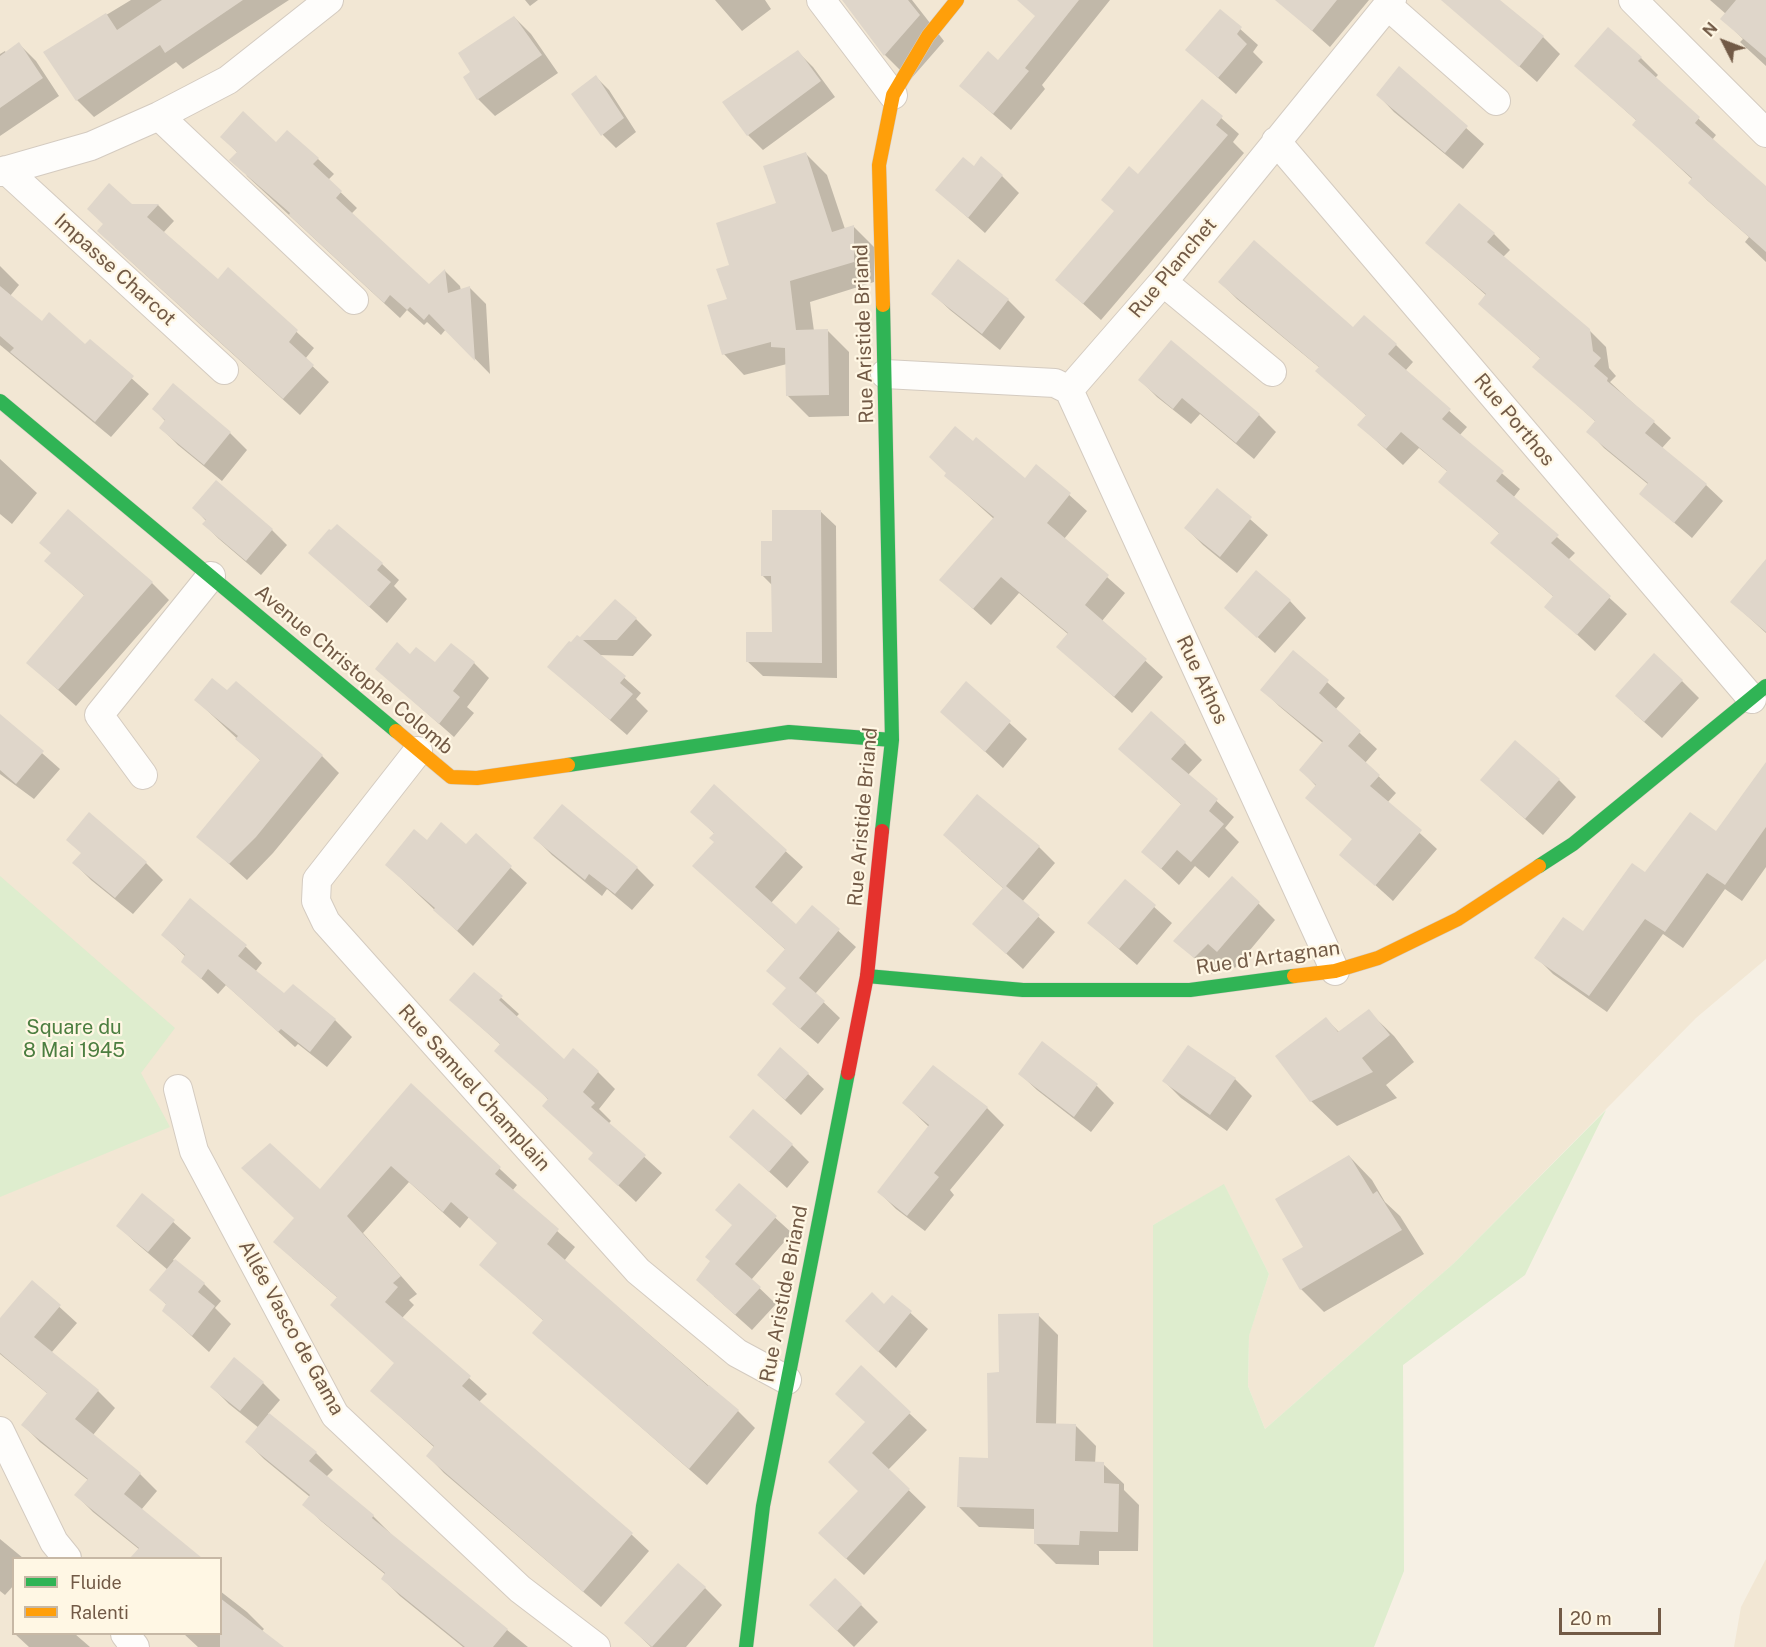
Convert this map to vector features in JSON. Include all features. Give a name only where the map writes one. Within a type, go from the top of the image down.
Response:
[{"type":"street","points":[[3,171],[91,146],[159,116],[228,80],[329,0]]},
{"type":"street","points":[[821,0],[892,95]]},
{"type":"street","name":"Rue Aristide Briand","points":[[746,1647],[763,1506],[867,976],[892,740],[879,165],[892,95],[928,36],[957,0]]},
{"type":"street","points":[[1632,0],[1766,133]]},
{"type":"street","points":[[1390,3],[1496,100]]},
{"type":"street","name":"Rue Planchet","points":[[1070,390],[1163,282],[1390,3]]},
{"type":"street","points":[[159,116],[354,300]]},
{"type":"street","name":"Rue Porthos","points":[[1276,141],[1759,693]]},
{"type":"street","name":"Impasse Charcot","points":[[3,171],[224,370]]},
{"type":"street","points":[[1163,282],[1272,372]]},
{"type":"street","points":[[885,374],[1055,383],[1070,390]]},
{"type":"street","name":"Rue Athos","points":[[1070,390],[1335,971]]},
{"type":"street","name":"Avenue Christophe Colomb","points":[[0,401],[451,777],[477,778],[789,732],[892,740]]},
{"type":"street","points":[[143,776],[99,715],[211,576]]},
{"type":"street","name":"Rue d'Artagnan","points":[[867,976],[1023,990],[1190,990],[1335,971],[1378,958],[1458,919],[1573,844],[1759,693]]},
{"type":"street","name":"Rue Samuel Champlain","points":[[418,751],[316,880],[316,901],[326,922],[638,1271],[737,1353],[787,1380]]},
{"type":"street","name":"Allée Vasco de Gama","points":[[178,1089],[194,1151],[335,1415],[520,1589],[596,1647]]},
{"type":"street","points":[[0,1431],[54,1542],[66,1557]]},
{"type":"street","points":[[126,1635],[135,1647]]},
{"type":"shaded area","points":[[0,0],[1766,0],[1766,959],[1696,1018],[1454,1263],[1265,1429],[1248,1386],[1249,1335],[1269,1274],[1224,1185],[1153,1225],[1153,1647],[0,1647]]},
{"type":"shaded area","points":[[1766,1559],[1766,1647],[1734,1647],[1741,1607]]},
{"type":"green space","name":"Square du 8 Mai 1945","points":[[0,876],[175,1028],[141,1073],[170,1127],[0,1197]]},
{"type":"green space","points":[[1606,1110],[1525,1275],[1403,1365],[1404,1571],[1374,1647],[1153,1647],[1153,1225],[1224,1184],[1269,1274],[1249,1336],[1248,1386],[1265,1429],[1454,1263]]},
{"type":"building","points":[[162,0],[243,0],[165,53],[160,45],[76,101],[43,52],[106,13],[117,30]]},
{"type":"building","points":[[842,0],[908,0],[920,15],[884,56]]},
{"type":"building","points":[[1017,0],[1079,0],[1025,68],[1029,71],[993,114],[959,86],[988,51],[998,60],[1035,16]]},
{"type":"building","points":[[1275,0],[1337,0],[1312,31]]},
{"type":"building","points":[[1441,0],[1500,0],[1544,36],[1519,67]]},
{"type":"building","points":[[1736,0],[1766,0],[1766,58],[1720,19]]},
{"type":"building","points":[[1220,9],[1242,27],[1237,34],[1247,44],[1218,78],[1185,50]]},
{"type":"building","points":[[514,16],[542,55],[477,100],[463,77],[470,72],[458,53]]},
{"type":"building","points":[[1608,27],[1642,57],[1638,61],[1700,117],[1695,123],[1766,186],[1766,252],[1688,183],[1692,178],[1632,125],[1636,120],[1574,66]]},
{"type":"building","points":[[19,42],[43,78],[0,108],[0,56]]},
{"type":"building","points":[[798,50],[821,81],[747,136],[722,102]]},
{"type":"building","points":[[1399,66],[1468,126],[1445,153],[1376,95]]},
{"type":"building","points":[[596,75],[624,118],[601,136],[571,94]]},
{"type":"building","points":[[1202,99],[1223,116],[1216,125],[1228,135],[1083,304],[1055,280],[1114,211],[1101,200],[1129,166],[1138,174]]},
{"type":"building","points":[[243,111],[276,142],[287,130],[319,158],[313,164],[342,191],[336,198],[429,284],[445,269],[448,293],[470,286],[475,361],[429,314],[424,320],[410,307],[407,310],[390,295],[384,303],[289,215],[290,213],[229,160],[237,152],[220,137]]},
{"type":"building","points":[[806,152],[832,232],[854,225],[854,262],[790,281],[796,330],[828,329],[829,395],[786,396],[785,348],[771,347],[771,342],[722,355],[707,305],[727,299],[716,269],[729,265],[716,223],[776,203],[763,166]]},
{"type":"building","points":[[981,156],[1003,175],[968,218],[935,190],[963,157],[974,166]]},
{"type":"building","points":[[109,183],[132,204],[159,204],[147,217],[218,279],[228,267],[298,330],[289,342],[314,365],[283,399],[97,231],[103,224],[87,209]]},
{"type":"building","points":[[1459,203],[1495,233],[1487,242],[1590,329],[1593,351],[1601,358],[1594,366],[1608,378],[1607,381],[1655,421],[1645,433],[1707,484],[1674,523],[1639,494],[1648,483],[1586,432],[1595,421],[1532,367],[1540,358],[1478,304],[1486,294],[1425,243]]},
{"type":"building","points":[[1254,240],[1353,327],[1364,315],[1397,344],[1388,354],[1451,409],[1442,419],[1504,471],[1496,481],[1559,535],[1551,543],[1611,596],[1577,635],[1544,607],[1553,596],[1490,543],[1499,533],[1438,482],[1447,471],[1401,432],[1386,449],[1357,425],[1366,415],[1315,371],[1319,367],[1218,282]]},
{"type":"building","points":[[958,259],[1009,299],[982,334],[931,294]]},
{"type":"building","points":[[0,286],[42,321],[49,312],[85,344],[90,339],[134,376],[95,422],[10,352],[14,348],[0,336]]},
{"type":"building","points":[[1171,340],[1260,414],[1236,443],[1182,398],[1173,409],[1138,380]]},
{"type":"building","points":[[173,383],[231,432],[204,465],[159,428],[165,420],[152,409]]},
{"type":"building","points":[[955,426],[973,441],[976,437],[1025,478],[1036,464],[1071,493],[1047,523],[1109,575],[1085,605],[1147,659],[1114,697],[1056,647],[1068,633],[1001,577],[973,609],[939,580],[994,517],[944,476],[946,473],[929,457]]},
{"type":"building","points":[[216,480],[273,529],[246,561],[202,524],[206,520],[192,508]]},
{"type":"building","points":[[1217,488],[1252,517],[1220,557],[1184,528]]},
{"type":"building","points":[[68,509],[153,582],[58,690],[26,663],[84,595],[44,561],[51,553],[39,543]]},
{"type":"building","points":[[772,510],[821,510],[822,663],[746,662],[746,632],[772,632],[771,576],[761,576],[761,541],[772,541]]},
{"type":"building","points":[[337,524],[383,563],[377,570],[391,582],[369,607],[308,553],[329,529],[331,530]]},
{"type":"building","points":[[1766,559],[1766,632],[1730,602]]},
{"type":"building","points":[[1256,570],[1291,600],[1257,638],[1224,608]]},
{"type":"building","points":[[615,599],[637,618],[617,640],[583,640],[626,676],[620,683],[633,694],[610,720],[547,667],[569,641],[571,642],[577,635],[580,637]]},
{"type":"building","points":[[397,642],[410,654],[416,647],[435,662],[451,643],[475,662],[453,691],[460,697],[439,724],[375,669]]},
{"type":"building","points":[[1293,650],[1329,680],[1319,693],[1361,731],[1348,746],[1380,775],[1370,786],[1422,830],[1375,886],[1339,855],[1352,839],[1305,798],[1316,785],[1299,770],[1323,741],[1260,690]]},
{"type":"building","points":[[1654,653],[1683,680],[1644,722],[1615,696]]},
{"type":"building","points":[[212,678],[227,690],[236,681],[323,755],[256,837],[229,864],[196,837],[260,760],[235,739],[238,736],[194,700]]},
{"type":"building","points":[[966,681],[1011,721],[985,752],[940,712]]},
{"type":"building","points":[[1151,711],[1186,742],[1171,759],[1218,799],[1209,811],[1224,824],[1191,862],[1177,850],[1161,869],[1141,852],[1181,804],[1118,749]]},
{"type":"building","points":[[0,714],[44,751],[16,784],[0,770]]},
{"type":"building","points":[[1515,740],[1560,779],[1525,819],[1480,780]]},
{"type":"building","points":[[1766,762],[1766,827],[1725,885],[1707,873],[1665,932],[1645,919],[1589,996],[1534,958],[1563,917],[1583,931],[1632,863],[1645,872],[1690,812],[1716,831]]},
{"type":"building","points":[[714,784],[787,850],[755,887],[796,924],[812,905],[840,929],[799,978],[825,1001],[800,1029],[772,1004],[786,988],[766,971],[785,949],[692,866],[714,842],[709,838],[714,833],[690,812]]},
{"type":"building","points":[[977,794],[1040,846],[1006,886],[1040,915],[1006,954],[972,924],[1003,888],[943,835]]},
{"type":"building","points":[[562,804],[638,867],[615,894],[589,874],[585,880],[533,838]]},
{"type":"building","points":[[89,812],[147,862],[115,898],[72,863],[81,853],[66,840]]},
{"type":"building","points":[[441,822],[466,844],[476,833],[512,866],[457,931],[433,910],[435,908],[385,865],[414,829],[427,840]]},
{"type":"building","points":[[1232,876],[1260,902],[1217,952],[1208,944],[1194,958],[1173,941]]},
{"type":"building","points":[[1125,879],[1156,905],[1119,949],[1087,923]]},
{"type":"building","points":[[190,898],[247,945],[238,956],[284,993],[293,984],[336,1019],[310,1052],[281,1029],[278,1032],[208,969],[201,979],[181,962],[185,955],[161,935]]},
{"type":"building","points":[[474,972],[503,996],[499,1000],[564,1059],[573,1048],[599,1071],[583,1092],[595,1103],[591,1107],[646,1155],[618,1186],[588,1159],[593,1153],[542,1106],[548,1099],[494,1051],[500,1044],[449,1000]]},
{"type":"building","points":[[1369,1009],[1390,1035],[1362,1058],[1373,1072],[1310,1102],[1275,1056],[1326,1017],[1338,1032]]},
{"type":"building","points":[[1042,1041],[1098,1084],[1074,1117],[1018,1074]]},
{"type":"building","points":[[1188,1045],[1236,1078],[1210,1115],[1162,1081]]},
{"type":"building","points":[[780,1047],[809,1073],[785,1100],[757,1075]]},
{"type":"building","points":[[933,1065],[988,1107],[934,1173],[939,1177],[907,1216],[877,1192],[929,1125],[902,1103]]},
{"type":"building","points":[[411,1083],[501,1167],[495,1174],[559,1229],[547,1244],[708,1386],[739,1410],[689,1469],[532,1333],[543,1320],[479,1265],[497,1243],[451,1202],[443,1212],[391,1166],[347,1216],[401,1276],[393,1283],[398,1287],[385,1302],[471,1376],[462,1386],[633,1533],[583,1592],[426,1456],[434,1446],[370,1391],[394,1363],[330,1305],[337,1297],[273,1242],[294,1218],[241,1168],[270,1143],[320,1189]]},
{"type":"building","points":[[753,1109],[793,1144],[769,1172],[729,1137]]},
{"type":"building","points":[[1349,1155],[1373,1194],[1377,1191],[1402,1230],[1300,1290],[1282,1259],[1303,1247],[1275,1199]]},
{"type":"building","points":[[739,1183],[777,1216],[735,1264],[761,1287],[735,1315],[696,1280],[710,1261],[705,1257],[732,1225],[715,1210]]},
{"type":"building","points":[[142,1193],[175,1220],[148,1252],[116,1226]]},
{"type":"building","points":[[175,1259],[205,1283],[198,1292],[215,1306],[192,1336],[162,1311],[166,1304],[149,1290]]},
{"type":"building","points":[[32,1280],[61,1305],[34,1337],[99,1390],[75,1419],[141,1473],[124,1494],[201,1557],[131,1557],[139,1548],[74,1495],[88,1479],[21,1425],[47,1393],[0,1353],[0,1318]]},
{"type":"building","points":[[872,1292],[884,1304],[892,1295],[912,1311],[878,1352],[845,1321]]},
{"type":"building","points":[[1039,1313],[1036,1423],[1076,1424],[1075,1461],[1104,1462],[1104,1483],[1119,1484],[1118,1532],[1080,1531],[1079,1545],[1034,1544],[1034,1509],[957,1507],[959,1457],[988,1458],[987,1373],[999,1372],[998,1314]]},
{"type":"building","points":[[234,1357],[264,1382],[240,1411],[210,1387]]},
{"type":"building","points":[[861,1365],[911,1412],[872,1453],[910,1489],[846,1559],[818,1533],[858,1491],[828,1462],[865,1422],[835,1394]]},
{"type":"building","points":[[269,1413],[317,1452],[309,1461],[374,1515],[372,1518],[508,1629],[493,1647],[465,1647],[381,1579],[385,1573],[302,1505],[310,1495],[245,1442]]},
{"type":"building","points":[[678,1563],[706,1587],[652,1647],[624,1623]]},
{"type":"building","points":[[835,1578],[862,1604],[837,1631],[809,1605]]},
{"type":"building","points":[[222,1600],[284,1647],[220,1647]]},
{"type":"traffic: fast","points":[[882,831],[892,740],[883,305]]},
{"type":"traffic: fast","points":[[0,401],[396,731]]},
{"type":"traffic: fast","points":[[1539,866],[1573,844],[1766,686]]},
{"type":"traffic: fast","points":[[568,765],[789,732],[892,740]]},
{"type":"traffic: fast","points":[[867,976],[1023,990],[1190,990],[1294,976]]},
{"type":"traffic: fast","points":[[746,1647],[763,1506],[848,1073]]},
{"type":"traffic: slow","points":[[883,305],[879,165],[893,95],[928,36],[957,0]]},
{"type":"traffic: slow","points":[[396,731],[451,777],[477,778],[568,765]]},
{"type":"traffic: slow","points":[[1294,976],[1335,971],[1378,958],[1458,919],[1539,866]]},
{"type":"traffic: jam","points":[[848,1073],[867,976],[882,831]]}]
